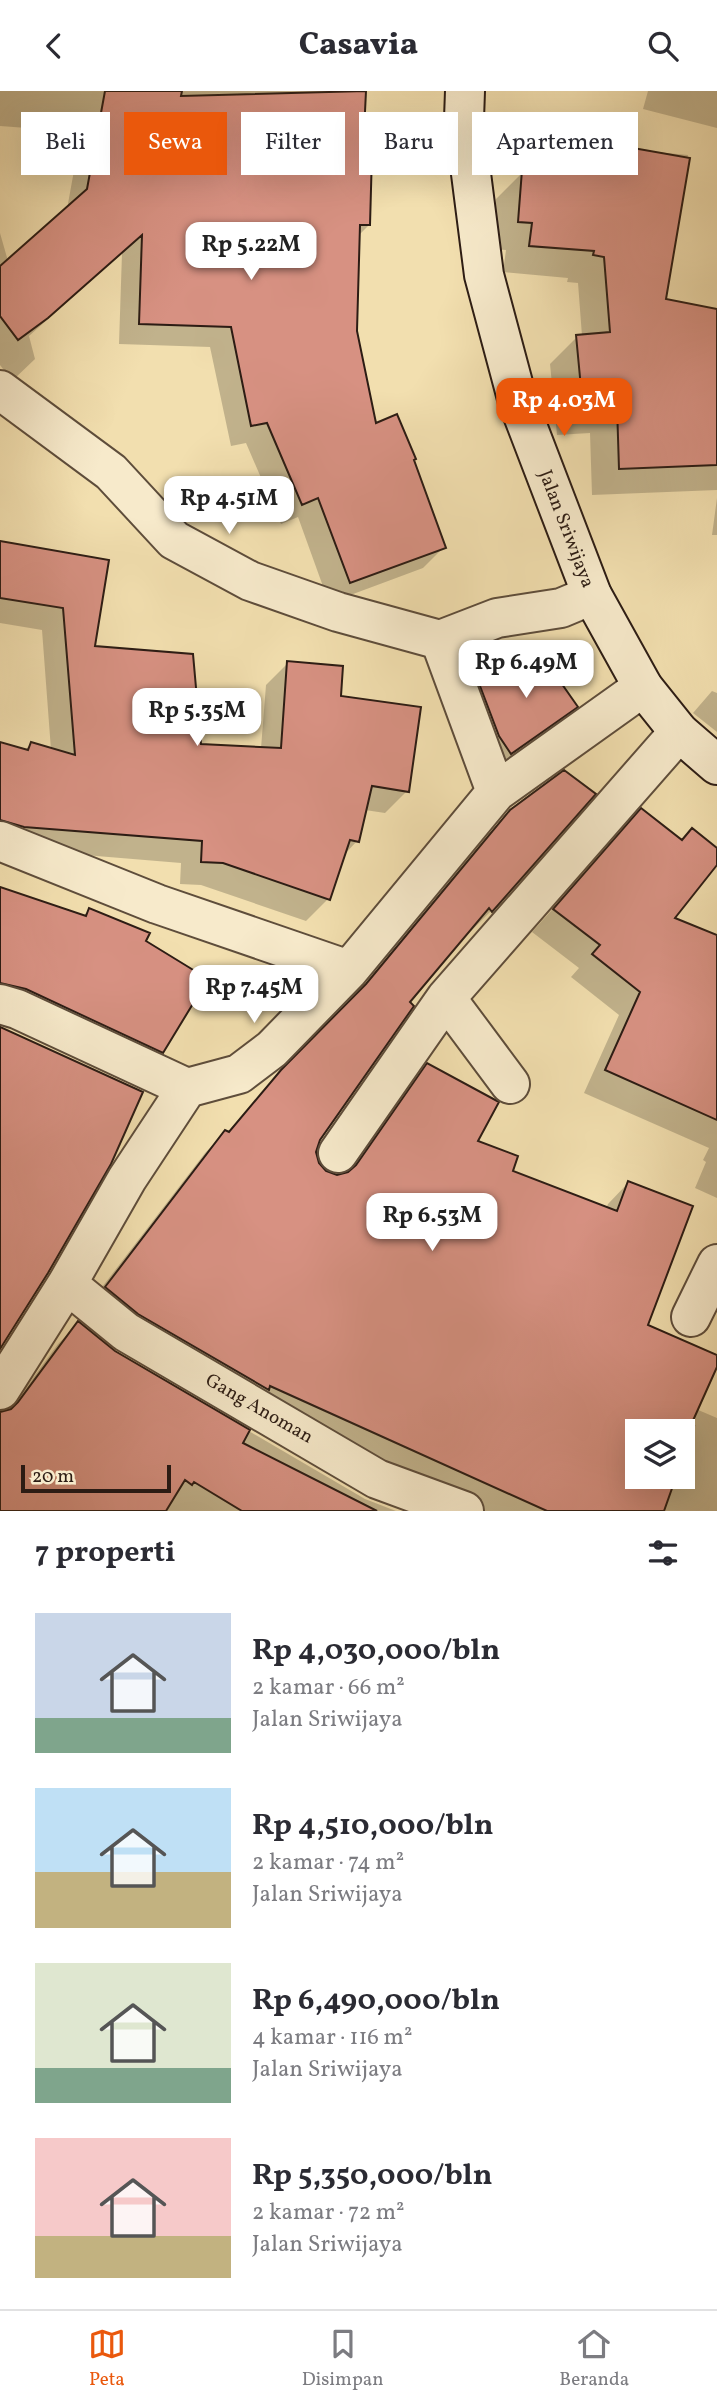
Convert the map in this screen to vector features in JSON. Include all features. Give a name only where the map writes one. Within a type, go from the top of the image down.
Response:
[{"type":"street","name":"Jalan Sriwijaya","points":[[465,91],[464,119],[484,275],[576,602],[680,732],[717,765]]},
{"type":"street","points":[[0,390],[111,472],[174,540],[250,581],[338,612],[440,640],[497,618],[576,602]]},
{"type":"street","points":[[440,640],[496,792]]},
{"type":"street","points":[[0,1004],[17,1009],[187,1088],[239,1074],[272,1049],[349,969],[496,792],[643,687]]},
{"type":"street","points":[[338,1153],[446,998],[680,732]]},
{"type":"street","points":[[0,841],[156,904],[349,969]]},
{"type":"street","points":[[446,998],[510,1084]]},
{"type":"street","points":[[0,1390],[67,1284],[127,1179],[187,1088]]},
{"type":"street","points":[[691,1317],[717,1264]]},
{"type":"street","name":"Gang Anoman","points":[[67,1284],[126,1332],[377,1479],[464,1511]]},
{"type":"building","points":[[105,91],[182,91],[181,96],[366,91],[365,112],[359,112],[359,175],[371,175],[370,225],[360,225],[357,331],[376,423],[397,414],[416,459],[414,460],[446,548],[350,583],[318,498],[302,505],[267,423],[251,426],[231,327],[139,324],[142,235],[48,318],[18,340],[0,316],[0,266],[87,189],[90,175],[110,175],[110,112],[101,112]]},
{"type":"building","points":[[638,149],[690,158],[666,299],[717,309],[717,465],[619,469],[617,406],[583,409],[576,335],[610,332],[604,257],[593,255],[594,251],[529,246],[532,223],[518,222],[522,175],[638,175]]},
{"type":"building","points":[[0,541],[109,560],[95,646],[193,654],[201,744],[281,748],[287,661],[343,666],[341,696],[421,707],[409,792],[372,786],[359,842],[350,840],[330,900],[223,863],[201,862],[202,841],[24,827],[0,820],[0,742],[28,750],[31,742],[75,755],[63,608],[0,598]]},
{"type":"building","points":[[536,647],[578,707],[511,754],[499,736],[480,686]]},
{"type":"building","points":[[564,770],[596,794],[492,912],[489,908],[410,1002],[414,1006],[320,1140],[316,1152],[319,1163],[326,1171],[337,1175],[348,1172],[356,1165],[427,1063],[499,1102],[478,1141],[518,1156],[513,1171],[617,1211],[628,1181],[693,1206],[648,1325],[717,1355],[717,1367],[694,1419],[625,1419],[625,1489],[672,1489],[664,1511],[547,1511],[270,1386],[269,1390],[138,1314],[105,1287],[225,1130],[229,1132],[281,1070],[366,984],[510,810]]},
{"type":"building","points":[[641,808],[682,840],[692,828],[717,848],[717,865],[675,918],[717,935],[717,1120],[605,1070],[640,992],[592,954],[600,945],[553,909]]},
{"type":"building","points":[[0,887],[86,916],[89,908],[150,933],[146,941],[208,979],[163,1053],[26,989],[0,983]]},
{"type":"building","points":[[0,1027],[143,1092],[111,1164],[0,1349]]},
{"type":"building","points":[[78,1321],[115,1351],[250,1430],[243,1443],[377,1511],[242,1511],[194,1482],[192,1485],[185,1480],[166,1511],[0,1511],[0,1412],[11,1409],[18,1402]]}]
